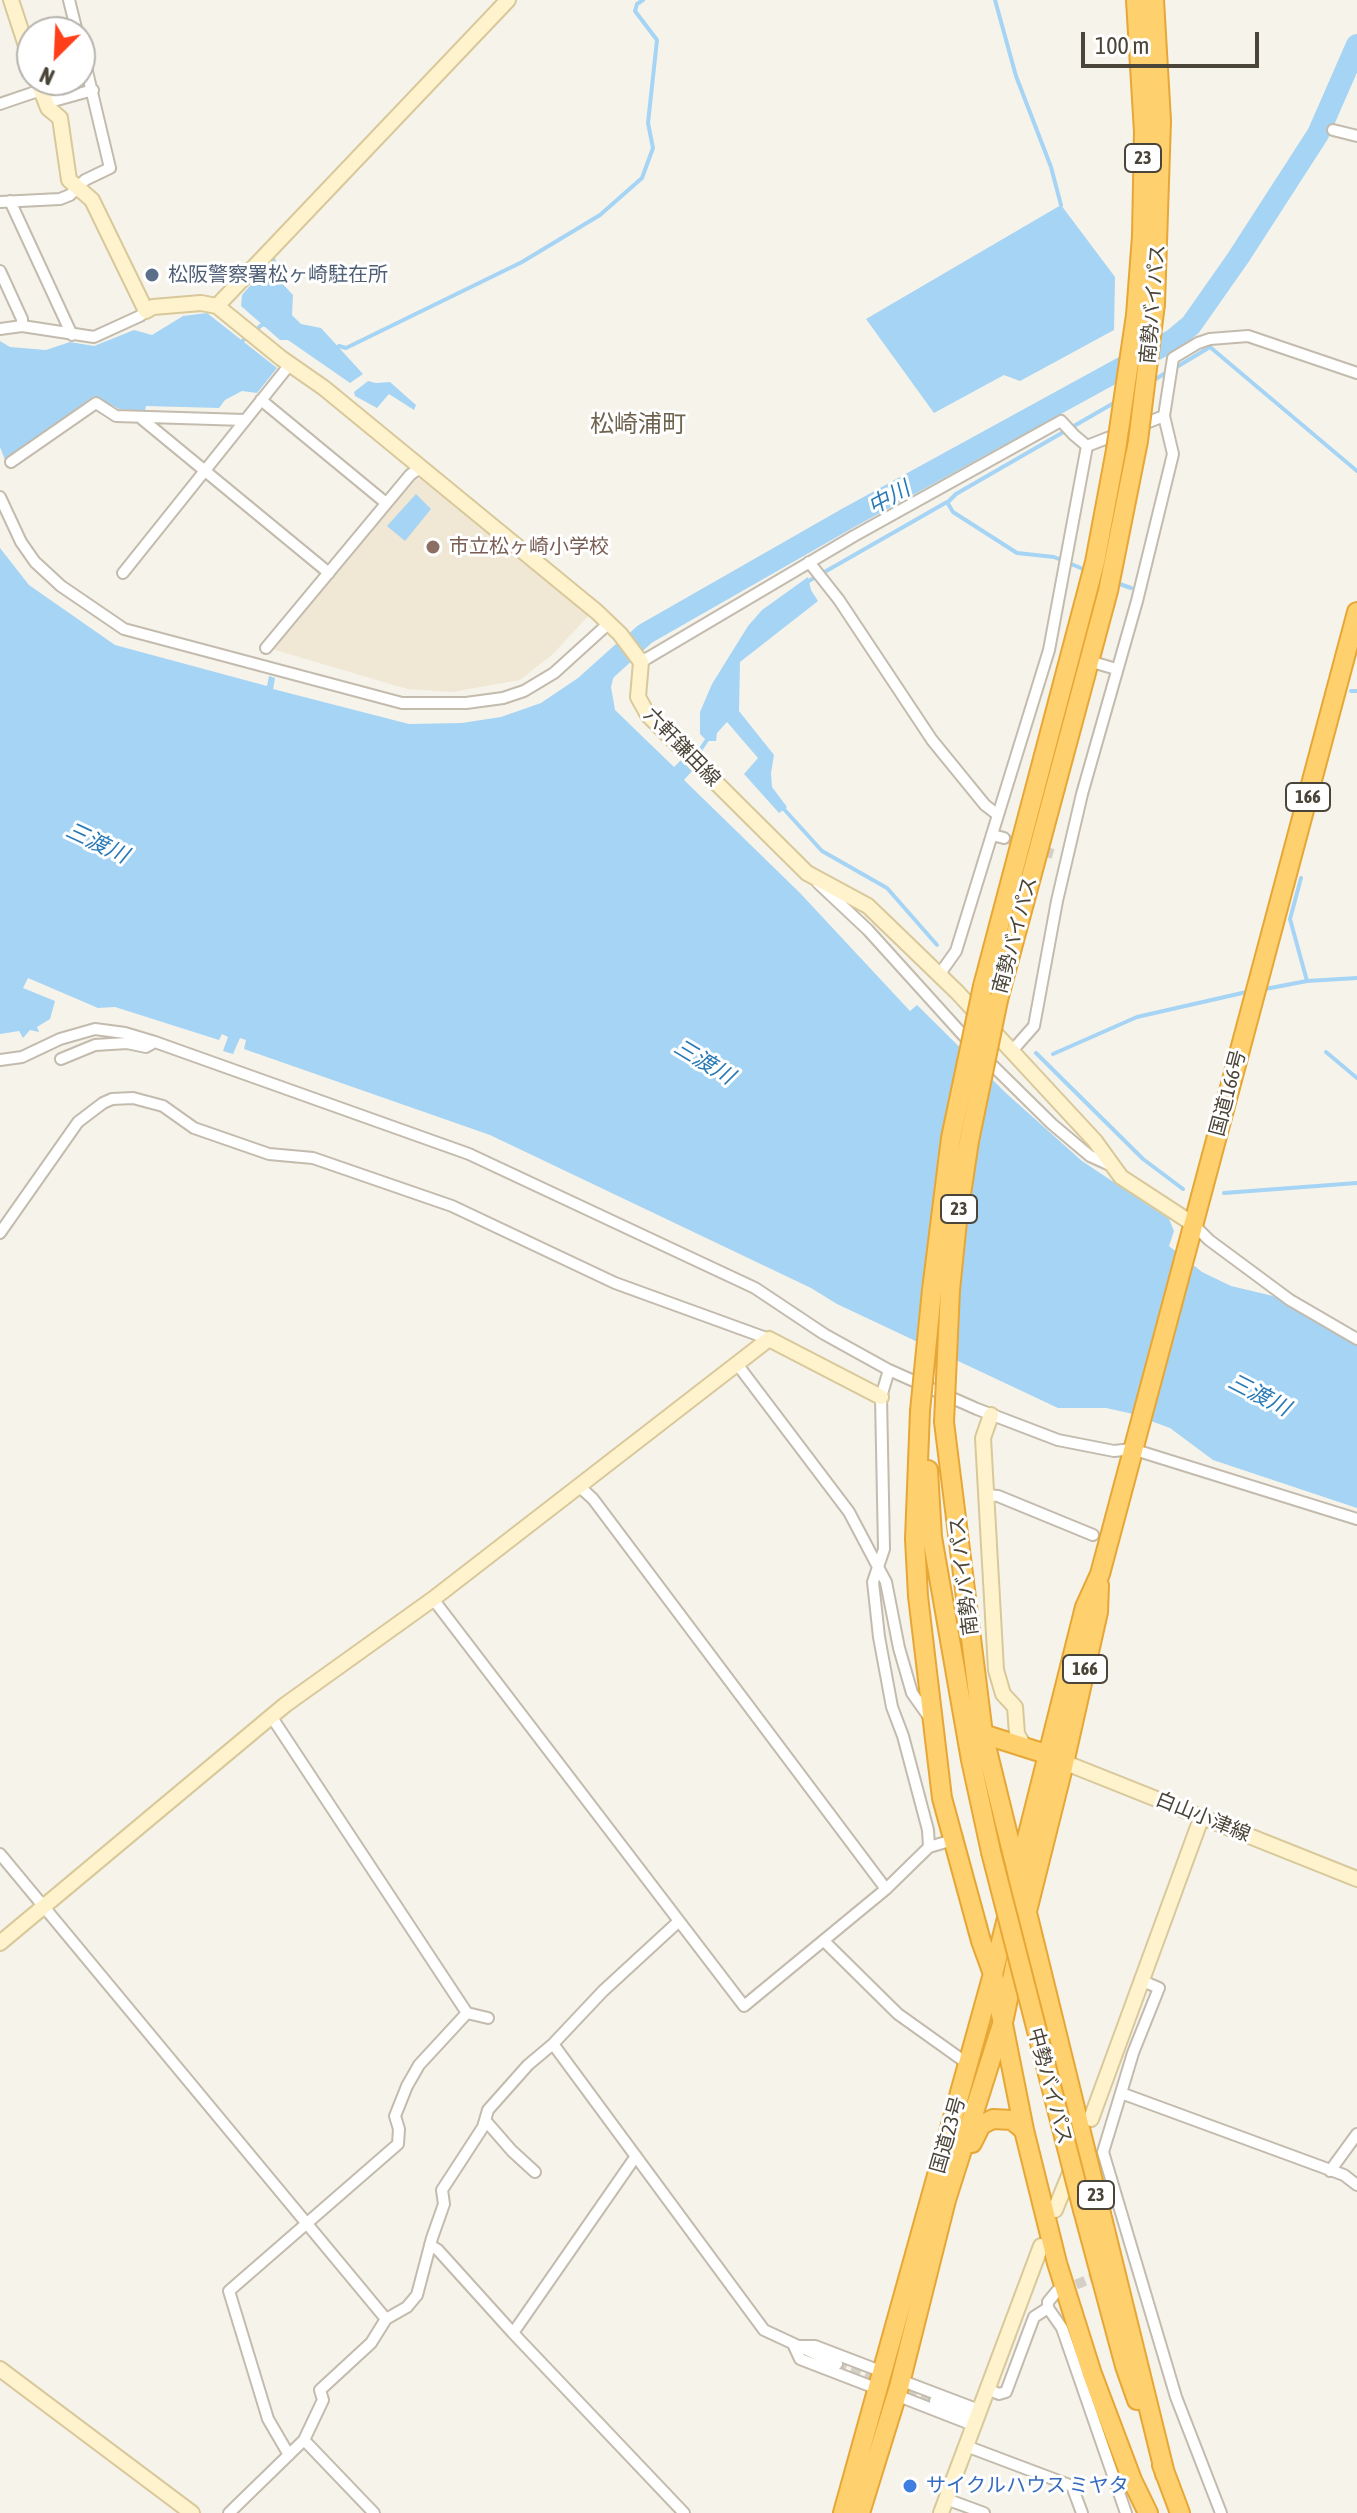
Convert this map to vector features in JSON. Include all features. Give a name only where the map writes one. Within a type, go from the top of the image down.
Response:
[{"type":"highway","name":"南勢バイパス","points":[[1016,1874],[987,1735],[931,1416],[977,1097],[1080,659],[1089,583],[1116,450],[1136,315],[1142,236],[1144,132],[1136,0]]},
{"type":"highway","name":"南勢バイパス","points":[[925,1372],[951,1138],[983,986],[1080,659],[1108,591],[1138,441],[1155,304],[1161,121],[1154,0]]},
{"type":"highway","name":"国道166号","points":[[1056,1759],[1085,1607],[1100,1574],[1357,612]]},
{"type":"highway","name":"中勢バイパス","points":[[925,1372],[940,1476],[951,1650],[991,1852],[1125,2366],[1180,2513]]},
{"type":"highway","name":"23","points":[[931,1416],[916,1512],[917,1582],[942,1798],[1004,2018],[1024,2130],[1057,2263],[1092,2374],[1132,2480],[1148,2513]]},
{"type":"highway","points":[[987,1735],[1056,1759]]},
{"type":"highway","name":"国道23号","points":[[860,2513],[889,2384],[1016,1874],[1056,1759]]},
{"type":"highway","name":"国道23号","points":[[843,2513],[889,2384],[1004,2018],[1056,1759]]},
{"type":"highway","name":"23","points":[[1016,1874],[1165,2474]]},
{"type":"highway","name":"23","points":[[975,2041],[984,1973],[981,1941]]},
{"type":"highway","points":[[946,2200],[981,2125],[1005,2118],[1024,2130]]},
{"type":"street","points":[[221,310],[508,0]]},
{"type":"street","points":[[0,104],[25,96]]},
{"type":"street","points":[[45,96],[60,118],[69,180],[92,200],[146,311]]},
{"type":"street","points":[[72,335],[5,202],[60,199],[85,180],[110,168],[94,96]]},
{"type":"street","points":[[1333,130],[1357,136]]},
{"type":"street","points":[[0,271],[22,319],[22,326]]},
{"type":"street","points":[[0,329],[22,326],[94,337],[153,307],[201,303],[221,310],[421,467],[586,603],[614,629],[641,662],[1061,421],[1087,446]]},
{"type":"street","points":[[1011,1052],[1034,1026],[1067,859],[1173,454],[1164,416],[1173,358],[1210,339],[1248,336],[1357,373]]},
{"type":"street","points":[[123,573],[261,400],[286,361]]},
{"type":"street","points":[[261,400],[386,503]]},
{"type":"street","points":[[11,462],[96,403],[116,416],[245,420]]},
{"type":"street","points":[[1087,446],[1164,416]]},
{"type":"street","points":[[140,417],[329,573]]},
{"type":"street","points":[[939,975],[956,951],[1049,650],[1087,446]]},
{"type":"street","points":[[266,648],[386,503],[421,467]]},
{"type":"street","points":[[0,497],[21,542],[35,562],[61,586],[124,629],[402,703],[466,703],[503,698],[524,691],[614,629]]},
{"type":"street","points":[[812,566],[839,600],[932,740],[985,805],[998,815]]},
{"type":"street","points":[[1049,650],[1116,669]]},
{"type":"street","name":"六軒鎌田線","points":[[641,662],[638,697],[687,754],[807,873],[868,906],[939,975],[1095,1141],[1121,1177],[1193,1224]]},
{"type":"street","points":[[992,835],[1004,838]]},
{"type":"street","points":[[1053,854],[1067,859]]},
{"type":"street","points":[[807,873],[868,930],[943,1015],[1052,1124],[1090,1156],[1112,1166]]},
{"type":"street","points":[[0,1060],[22,1057],[60,1039],[95,1029],[125,1033],[155,1042],[469,1154],[755,1288],[824,1334],[889,1370],[991,1415],[1058,1440],[1114,1451],[1132,1449],[1357,1519]]},
{"type":"street","points":[[61,1059],[95,1045],[127,1043],[146,1047],[155,1042]]},
{"type":"street","points":[[0,1233],[78,1122],[112,1099],[133,1098],[163,1106],[194,1128],[269,1154],[313,1158],[452,1206],[615,1283],[769,1339],[881,1397]]},
{"type":"street","points":[[1193,1224],[1209,1240],[1290,1300],[1357,1339]]},
{"type":"street","points":[[0,1943],[271,1716],[433,1599],[769,1339]]},
{"type":"street","points":[[737,1364],[849,1512],[886,1582],[896,1637],[912,1693],[933,1723]]},
{"type":"street","points":[[889,1370],[881,1397],[884,1549],[873,1582],[892,1707],[903,1736],[928,1830],[929,1847]]},
{"type":"street","points":[[991,1415],[983,1438],[997,1676],[1003,1694],[1015,1707],[1017,1734],[1024,1746]]},
{"type":"street","points":[[580,1487],[593,1499],[886,1889]]},
{"type":"street","points":[[985,1495],[998,1496],[1093,1535]]},
{"type":"street","points":[[433,1599],[744,2006],[886,1889],[929,1847],[953,1840]]},
{"type":"street","points":[[271,1716],[467,2013],[488,2018]]},
{"type":"street","points":[[987,1735],[1004,1731],[1016,1719]]},
{"type":"street","name":"白山小津線","points":[[1056,1759],[1357,1879]]},
{"type":"street","points":[[1091,2119],[1202,1816]]},
{"type":"street","points":[[0,1854],[386,2319]]},
{"type":"street","points":[[229,2513],[304,2440],[323,2400],[320,2390],[371,2343],[386,2319],[407,2307],[417,2295],[444,2204],[442,2190],[488,2110],[528,2065],[678,1922]]},
{"type":"street","points":[[824,1941],[898,2014],[968,2064]]},
{"type":"street","points":[[1140,1980],[1159,1988],[1133,2053],[1103,2152],[1176,2397],[1221,2513]]},
{"type":"street","points":[[289,2455],[268,2419],[229,2291],[398,2144],[399,2129],[395,2116],[407,2086],[419,2065],[467,2013]]},
{"type":"street","points":[[553,2044],[764,2330],[837,2364]]},
{"type":"street","points":[[1121,2093],[1344,2175],[1357,2185]]},
{"type":"street","points":[[485,2120],[535,2172]]},
{"type":"street","points":[[1330,2171],[1357,2134]]},
{"type":"street","points":[[513,2333],[636,2156]]},
{"type":"street","points":[[1055,2210],[1075,2161]]},
{"type":"street","points":[[430,2245],[684,2513]]},
{"type":"street","points":[[984,2513],[943,2506],[1041,2246]]},
{"type":"street","points":[[1120,2268],[1134,2262]]},
{"type":"street","points":[[1057,2291],[1048,2302],[1048,2308],[1062,2328],[1126,2513]]},
{"type":"street","points":[[987,2389],[999,2394],[1006,2392],[1034,2317],[1048,2308]]},
{"type":"street","points":[[794,2346],[800,2359],[889,2384],[976,2417]]},
{"type":"street","points":[[794,2346],[815,2346],[889,2384],[976,2417]]},
{"type":"street","points":[[0,2369],[187,2512]]},
{"type":"street","points":[[935,2401],[976,2417]]},
{"type":"street","points":[[304,2440],[374,2513]]},
{"type":"street","points":[[966,2446],[1072,2486],[1082,2513]]},
{"type":"shaded area","name":"市立松ヶ崎小学校","points":[[424,478],[590,614],[553,654],[520,680],[452,692],[407,689],[272,649],[414,480]]},
{"type":"water","points":[[1061,205],[1115,277],[1114,330],[1020,381],[1004,375],[934,413],[866,319]]},
{"type":"water","points":[[275,257],[279,280],[293,295],[292,315],[301,324],[321,328],[363,374],[350,383],[288,340],[280,340],[241,306],[242,295]]},
{"type":"water","points":[[207,313],[277,368],[257,393],[242,391],[225,400],[219,408],[146,406],[145,411],[119,409],[94,396],[5,460],[0,447],[0,341],[10,347],[46,350],[70,342],[94,346],[134,330],[152,335],[183,316]]},
{"type":"water","points":[[368,381],[390,382],[416,405],[414,410],[389,394],[377,408],[355,396],[354,392]]},
{"type":"water","points":[[416,494],[431,509],[405,541],[387,526]]},
{"type":"water","name":"三渡川","points":[[0,548],[29,585],[115,645],[267,686],[269,676],[275,678],[273,689],[409,724],[462,723],[501,717],[541,703],[578,678],[616,644],[628,661],[614,675],[611,687],[615,710],[674,767],[681,760],[692,771],[684,780],[800,893],[910,1011],[917,1005],[1007,1094],[1082,1161],[1169,1219],[1174,1231],[1169,1246],[1202,1272],[1231,1286],[1273,1296],[1357,1346],[1357,1508],[1213,1460],[1170,1428],[1129,1413],[1106,1408],[1058,1408],[490,1135],[244,1049],[246,1040],[240,1038],[233,1054],[223,1051],[228,1037],[222,1034],[219,1040],[115,1007],[98,1008],[28,978],[23,988],[55,1001],[50,1019],[37,1027],[39,1032],[30,1030],[23,1038],[19,1031],[0,1034]]},
{"type":"water","points":[[808,577],[818,601],[740,662],[739,711],[774,755],[772,787],[787,807],[779,813],[744,774],[758,758],[727,722],[717,733],[716,741],[707,741],[700,734],[700,712],[712,684],[748,626],[762,610]]},
{"type":"waterway","points":[[339,346],[346,348],[522,262],[600,215],[642,178],[653,148],[648,123],[657,40],[635,11],[637,4],[643,0]]},
{"type":"waterway","points":[[995,0],[1016,76],[1051,167],[1061,205]]},
{"type":"waterway","name":"中川","points":[[602,673],[645,634],[848,518],[1173,340],[1191,325],[1318,134],[1357,45]]},
{"type":"waterway","points":[[241,342],[265,325]]},
{"type":"waterway","points":[[1175,368],[1210,347],[1357,471]]},
{"type":"waterway","points":[[1151,382],[1167,372]]},
{"type":"waterway","points":[[948,502],[956,494],[1119,400]]},
{"type":"waterway","points":[[807,582],[947,502],[953,512],[1017,553],[1054,557],[1088,571]]},
{"type":"waterway","points":[[1114,582],[1131,588]]},
{"type":"waterway","points":[[1351,691],[1357,691]]},
{"type":"waterway","points":[[696,756],[709,737]]},
{"type":"waterway","points":[[782,807],[822,851],[887,888],[937,945]]},
{"type":"waterway","points":[[1301,878],[1290,919],[1307,981]]},
{"type":"waterway","points":[[1260,990],[1307,981],[1357,978]]},
{"type":"waterway","points":[[1053,1054],[1137,1017],[1251,991]]},
{"type":"waterway","points":[[1326,1052],[1357,1078]]},
{"type":"waterway","points":[[1036,1053],[1143,1159],[1183,1189]]},
{"type":"waterway","points":[[1224,1193],[1357,1183]]},
{"type":"tunnel","points":[[1004,838],[1053,854]]},
{"type":"tunnel","points":[[1062,2290],[1103,2274]]},
{"type":"tunnel","points":[[837,2364],[935,2401]]},
{"type":"place","name":"松阪警察署松ヶ崎駐在所","points":[[152,275]]},
{"type":"place","name":"市立松ヶ崎小学校","points":[[433,547]]},
{"type":"place","name":"サイクルハウス ミヤタ","points":[[910,2486]]},
{"type":"district","name":"松崎浦町","points":[[638,424]]}]
